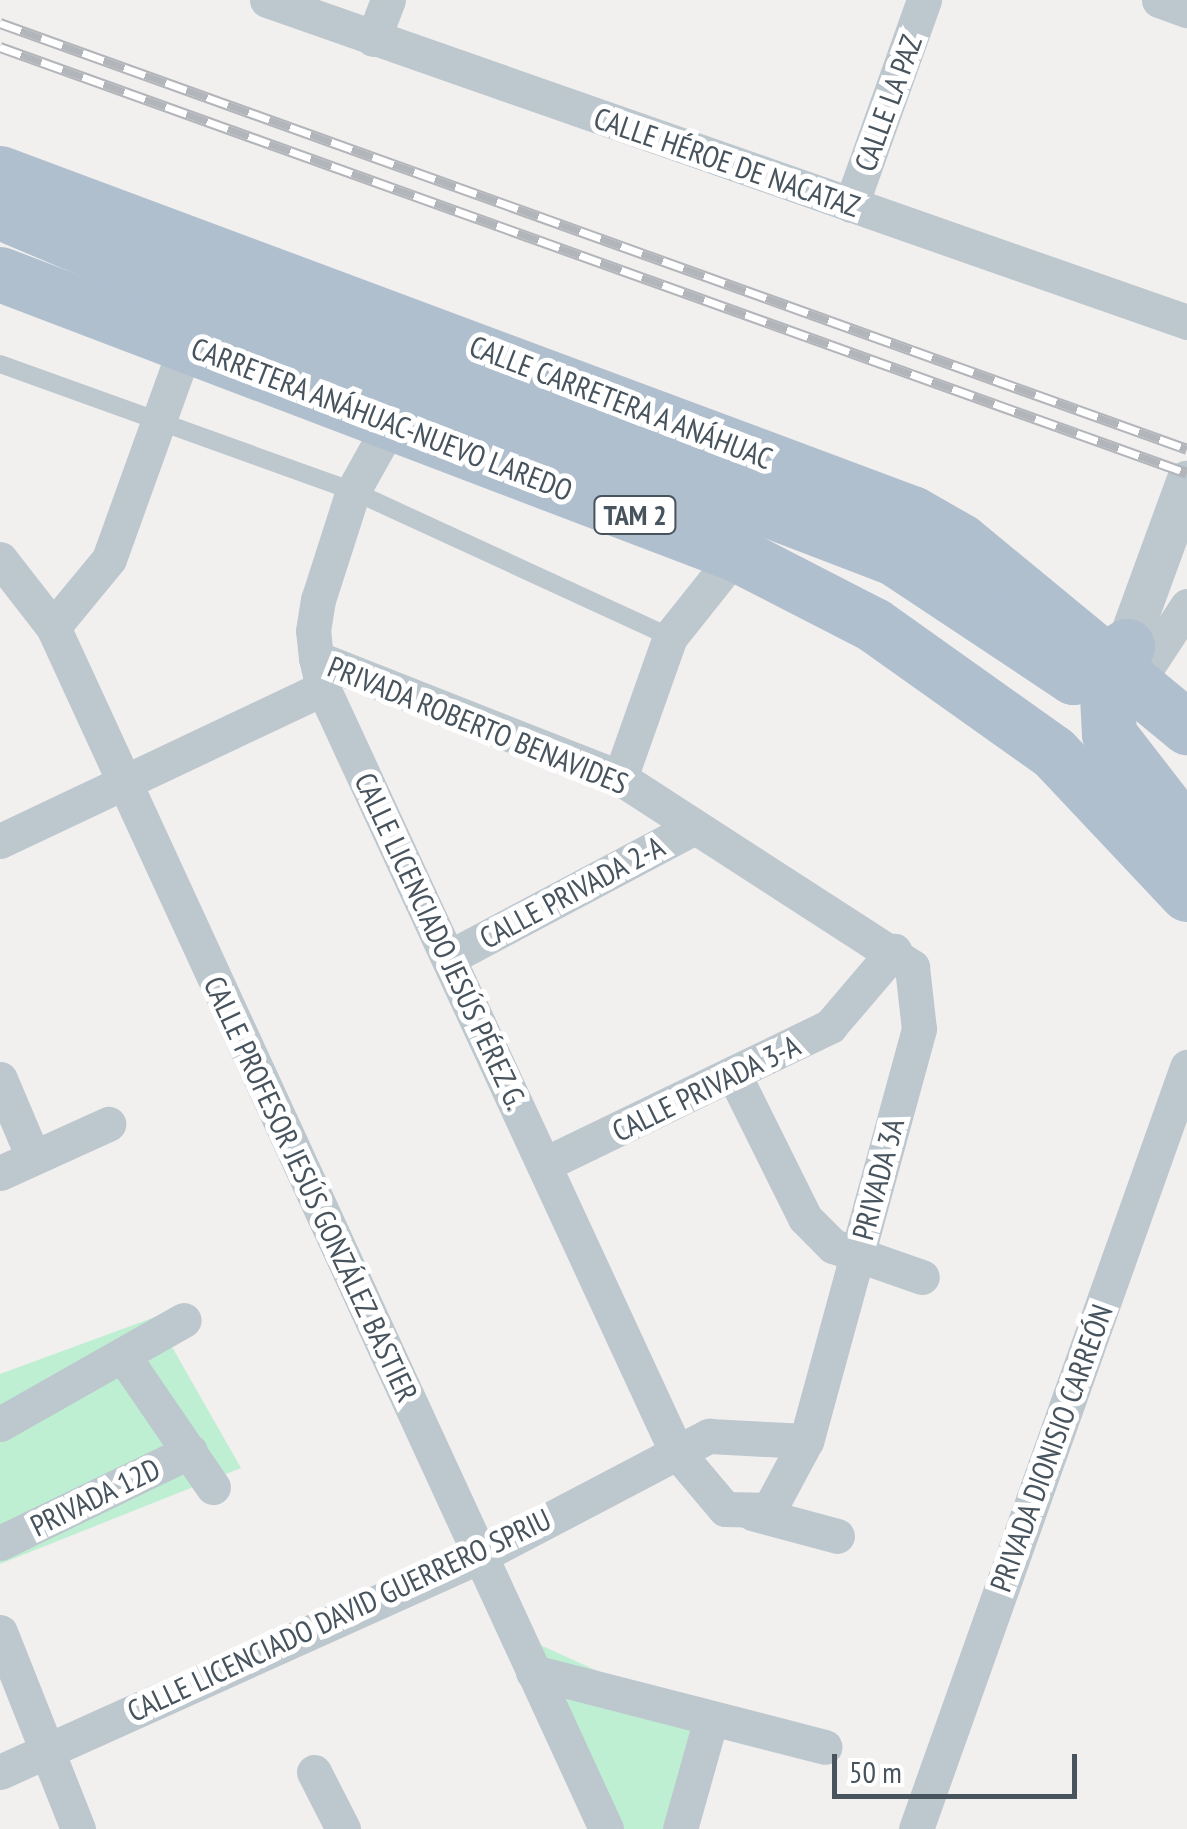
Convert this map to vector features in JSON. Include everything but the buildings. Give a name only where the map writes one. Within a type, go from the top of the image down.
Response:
[{"type":"main road","name":"CALLE CARRETERA A ANÁHUAC","points":[[0,173],[912,513],[1134,664],[1187,727]]},
{"type":"main road","name":"TAM 2","points":[[0,212],[126,266],[894,558],[1073,676],[1134,664]]},
{"type":"main road","name":"CARRETERA ANÁHUAC-NUEVO LAREDO","points":[[0,274],[736,554],[958,678],[1074,772],[1187,894]]},
{"type":"main road","points":[[1134,664],[1134,730],[1187,802]]},
{"type":"main road","points":[[1134,664],[1108,696],[1109,734],[1187,835]]},
{"type":"street","name":"CALLE HÉROE DE NACATAZ","points":[[267,0],[1187,322]]},
{"type":"street","points":[[373,39],[388,0]]},
{"type":"street","name":"CALLE LA PAZ","points":[[851,205],[924,0]]},
{"type":"street","points":[[1158,0],[1187,10]]},
{"type":"street","points":[[53,627],[108,558],[186,345]]},
{"type":"street","name":"CALLE LICENCIADO JESÚS PÉREZ G.","points":[[391,423],[353,490],[318,600],[320,673],[676,1452],[724,1509],[837,1536]]},
{"type":"street","points":[[1074,772],[1134,664],[1187,482]]},
{"type":"street","points":[[620,778],[670,636],[736,554]]},
{"type":"street","name":"CALLE PROFESOR JESÚS GONZÁLEZ BASTIER","points":[[0,558],[53,627],[606,1829]]},
{"type":"street","points":[[1134,664],[1187,606]]},
{"type":"street","points":[[0,841],[126,786],[320,673]]},
{"type":"street","name":"PRIVADA ROBERTO BENAVIDES","points":[[320,673],[620,778],[894,952]]},
{"type":"street","name":"CALLE PRIVADA 2-A","points":[[450,957],[694,827]]},
{"type":"street","name":"CALLE PRIVADA 3-A","points":[[545,1164],[736,1079],[830,1026],[894,952]]},
{"type":"street","name":"PRIVADA 3A","points":[[736,1079],[805,1218],[857,1257],[920,1029],[922,994],[894,952]]},
{"type":"street","name":"PRIVADA DIONISIO CARREÓN","points":[[916,1829],[1187,1068]]},
{"type":"street","points":[[0,1079],[32,1157]]},
{"type":"street","points":[[0,1173],[108,1124]]},
{"type":"street","points":[[752,1513],[780,1502],[806,1441],[857,1257],[922,1277]]},
{"type":"street","points":[[0,1424],[126,1360],[184,1320]]},
{"type":"street","name":"PRIVADA 12D","points":[[126,1360],[213,1488]]},
{"type":"street","points":[[676,1452],[709,1436],[806,1441]]},
{"type":"street","name":"PRIVADA 12D","points":[[0,1543],[190,1451]]},
{"type":"street","name":"CALLE LICENCIADO DAVID GUERRERO SPRIU","points":[[0,1772],[480,1556],[676,1452]]},
{"type":"street","points":[[0,1632],[78,1829]]},
{"type":"street","points":[[533,1672],[710,1722],[825,1747]]},
{"type":"street","points":[[680,1829],[710,1722]]},
{"type":"street","points":[[314,1772],[338,1828]]},
{"type":"lane","points":[[0,364],[353,490],[670,636]]},
{"type":"green space","points":[[155,1317],[241,1468],[0,1564],[0,1374]]},
{"type":"green space","points":[[516,1634],[710,1722],[678,1829],[603,1829]]},
{"type":"railway","points":[[0,23],[1187,449]]},
{"type":"railway","points":[[0,47],[1187,473]]}]
